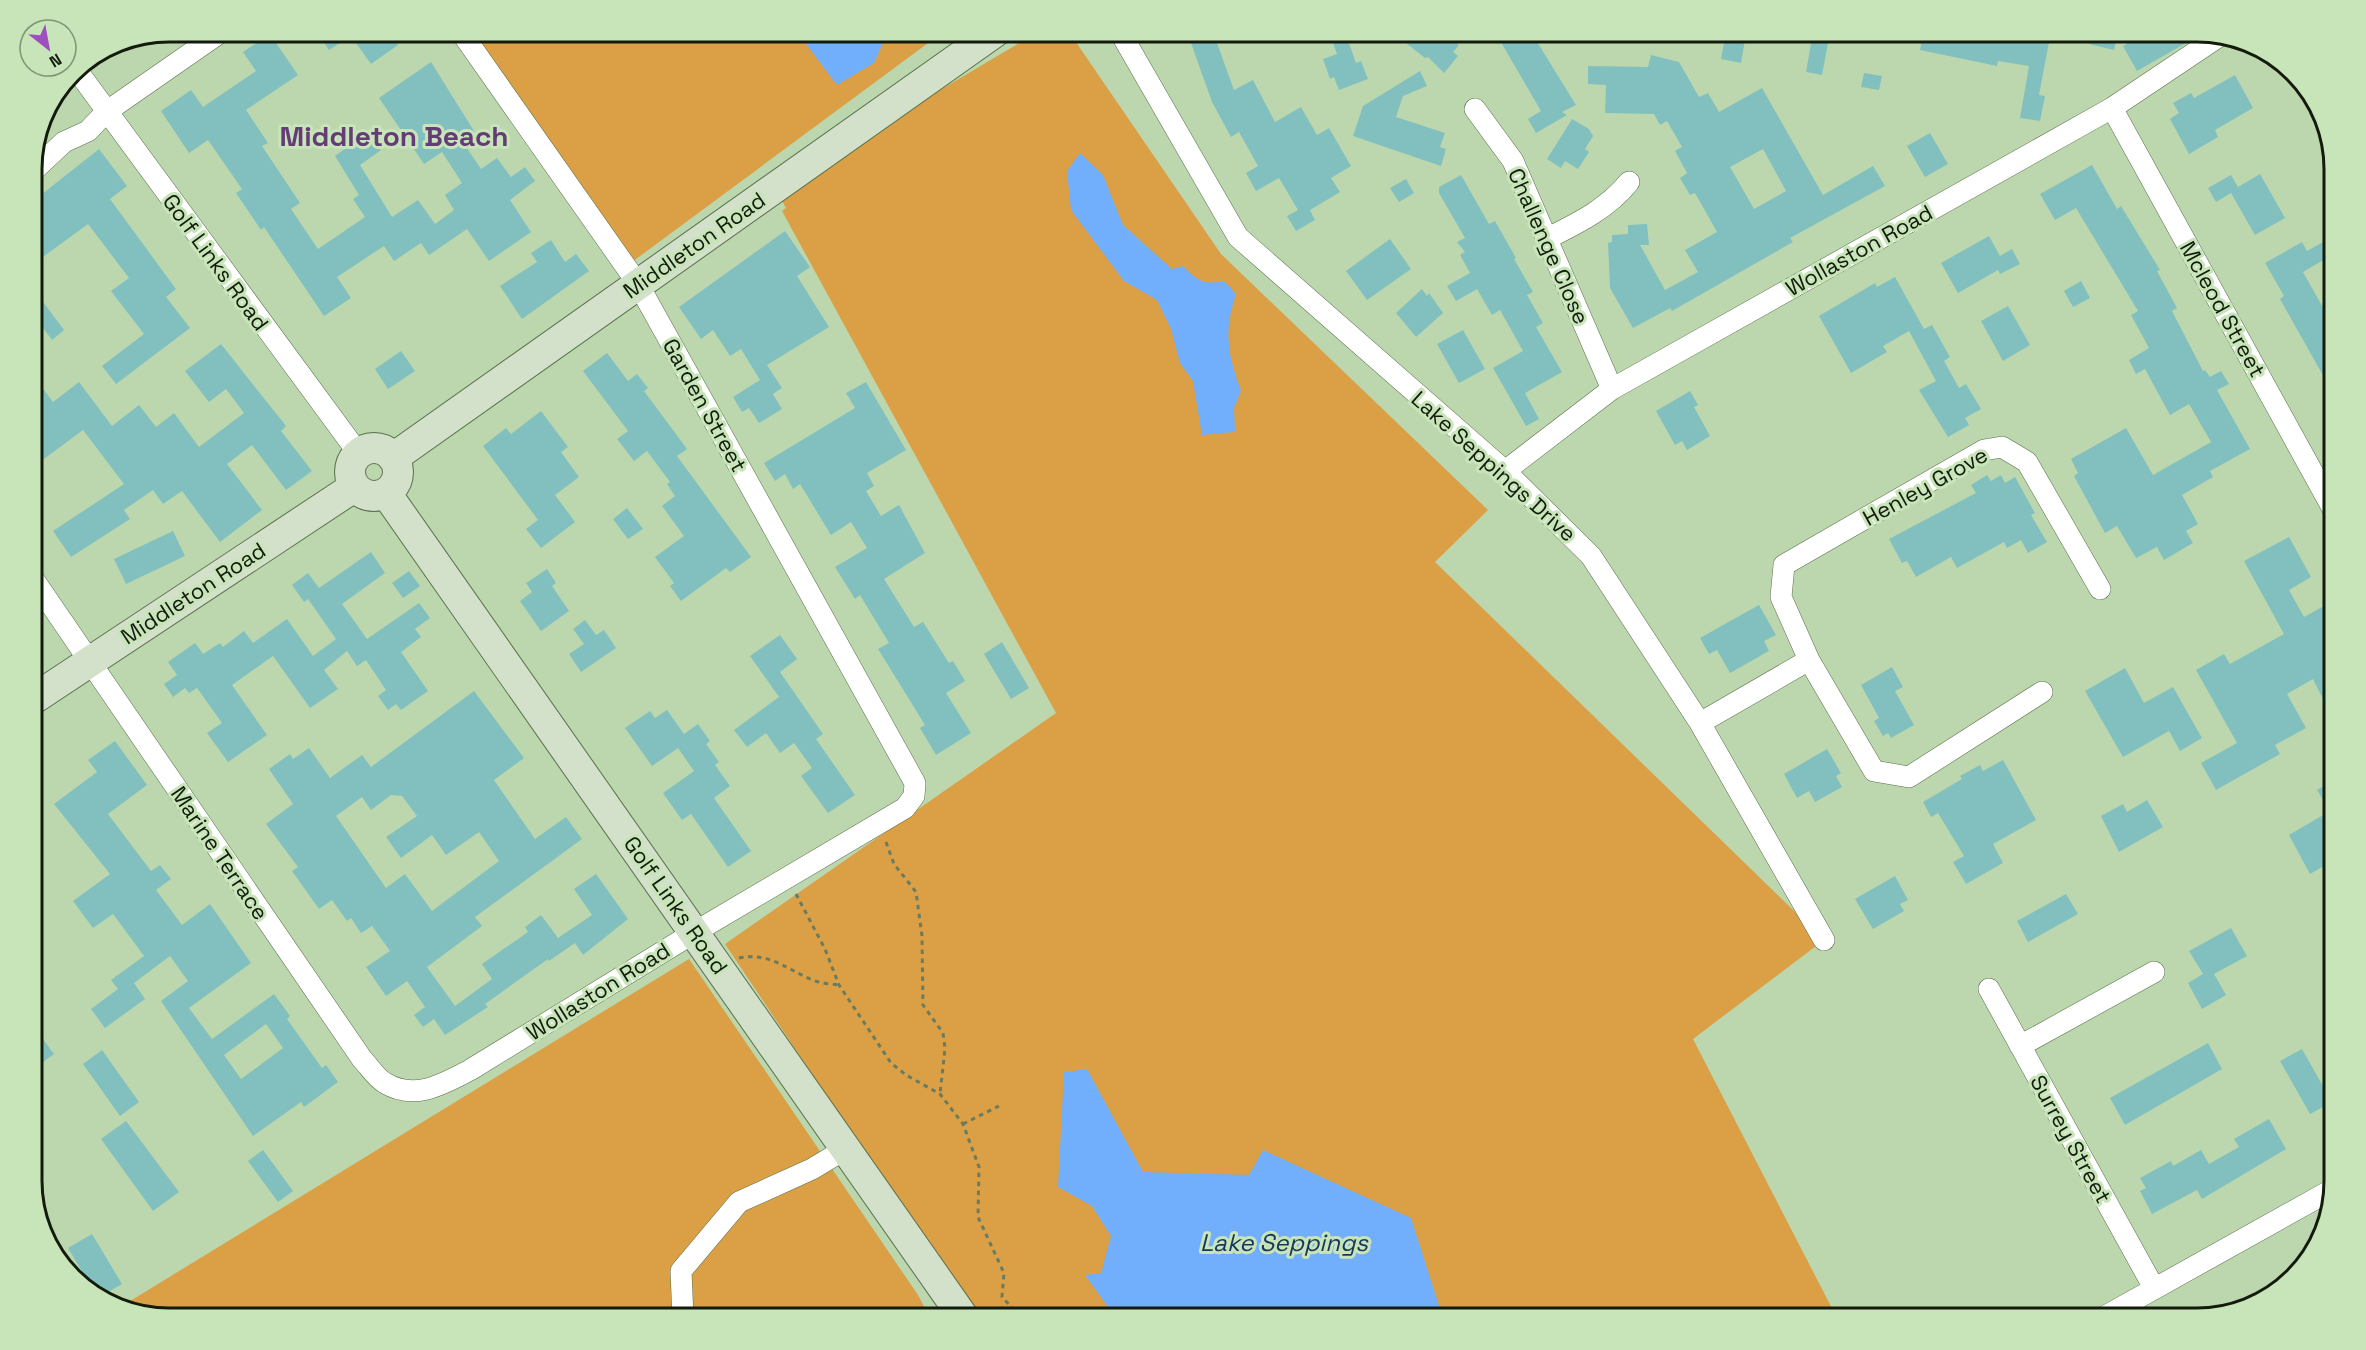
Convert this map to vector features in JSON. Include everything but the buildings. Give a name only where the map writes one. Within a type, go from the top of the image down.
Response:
[{"type":"main road","name":"Middleton Road","points":[[393,458],[981,42]]},
{"type":"main road","points":[[378,448],[393,458],[398,467],[397,477],[393,486],[386,493],[369,496],[354,487],[350,469],[359,454],[378,448]]},
{"type":"main road","name":"Middleton Road","points":[[42,693],[354,487]]},
{"type":"main road","name":"Golf Links Road","points":[[386,493],[717,962],[957,1308]]},
{"type":"street","points":[[42,163],[64,142],[88,130],[106,112],[207,42]]},
{"type":"street","name":"Garden Street","points":[[468,42],[638,284],[915,783],[914,796]]},
{"type":"street","name":"Lake Seppings Drive","points":[[1126,42],[1238,237],[1505,471],[1591,556],[1700,723],[1824,940]]},
{"type":"street","name":"Wollaston Road","points":[[1505,471],[1612,389],[2112,108],[2209,43]]},
{"type":"street","name":"Golf Links Road","points":[[81,77],[359,454]]},
{"type":"street","name":"Mcleod Street","points":[[2112,108],[2324,493]]},
{"type":"street","name":"Challenge Close","points":[[1475,109],[1513,161],[1612,389]]},
{"type":"street","points":[[1548,238],[1606,206],[1616,199],[1629,182]]},
{"type":"street","name":"Henley Grove","points":[[2042,692],[1909,777],[1874,771],[1809,660],[1780,597],[1784,565],[1984,450],[2002,447],[2027,462],[2100,589]]},
{"type":"street","name":"Marine Terrace","points":[[42,592],[362,1059],[384,1083],[406,1090],[433,1090]]},
{"type":"street","points":[[1700,723],[1809,660]]},
{"type":"street","name":"Wollaston Road","points":[[433,1090],[470,1070],[695,932],[905,808],[914,796]]},
{"type":"street","points":[[2020,1046],[2154,972]]},
{"type":"street","name":"Surrey Street","points":[[1989,989],[2154,1288]]},
{"type":"street","points":[[683,1308],[681,1271],[740,1202],[812,1169],[847,1148]]},
{"type":"street","points":[[2119,1308],[2323,1194]]},
{"type":"path","points":[[879,823],[894,864],[916,892],[922,936],[923,1005],[943,1033],[945,1048],[940,1094]]},
{"type":"path","points":[[787,878],[825,949],[839,985],[891,1063],[906,1075],[940,1094],[963,1124],[979,1167],[978,1218],[1004,1273],[1002,1297],[1012,1308]]},
{"type":"path","points":[[717,962],[755,955],[778,963],[813,981],[839,985]]},
{"type":"path","points":[[963,1124],[999,1106]]},
{"type":"shaded area","points":[[478,42],[929,42],[632,262]]},
{"type":"shaded area","points":[[1021,42],[1076,42],[1221,254],[1488,510],[1435,562],[1824,940],[1693,1039],[1832,1308],[968,1308],[725,944],[1056,713],[782,211],[786,208],[775,188]]},
{"type":"shaded area","points":[[689,959],[925,1308],[169,1308],[129,1302]]},
{"type":"water","points":[[805,42],[883,42],[874,63],[837,85]]},
{"type":"water","points":[[1080,153],[1103,175],[1123,225],[1172,269],[1183,266],[1201,281],[1224,281],[1236,294],[1228,332],[1230,354],[1241,391],[1234,408],[1235,432],[1202,435],[1193,381],[1180,363],[1171,329],[1157,300],[1124,281],[1071,210],[1067,171]]},
{"type":"water","name":"Lake Seppings","points":[[1087,1069],[1143,1172],[1249,1175],[1263,1150],[1411,1218],[1440,1308],[1109,1308],[1085,1275],[1101,1273],[1111,1236],[1092,1206],[1058,1187],[1064,1072]]},
{"type":"district","name":"Middleton Beach","points":[[394,136]]}]
